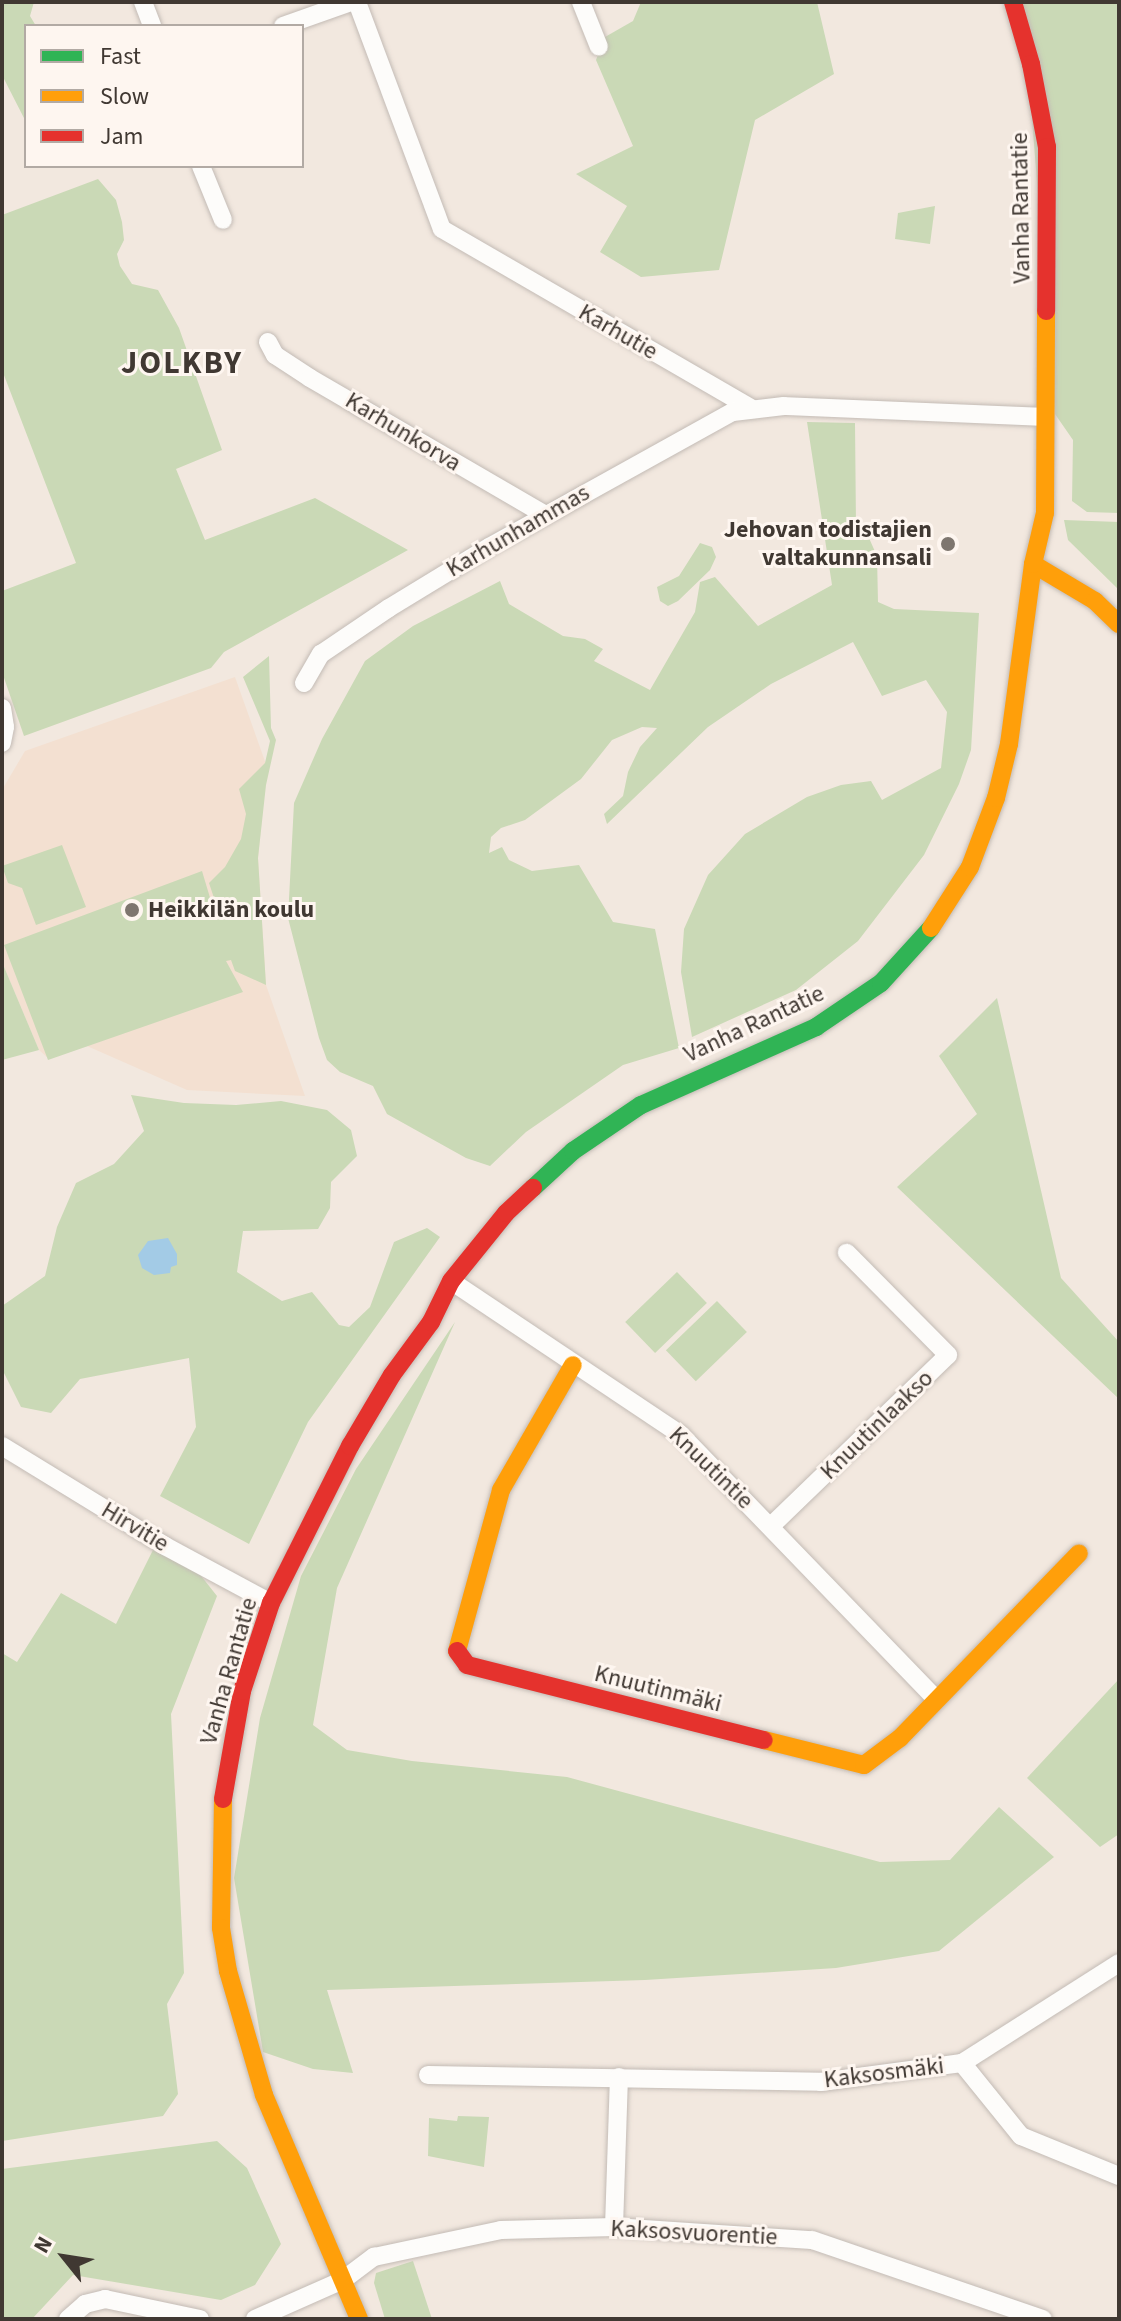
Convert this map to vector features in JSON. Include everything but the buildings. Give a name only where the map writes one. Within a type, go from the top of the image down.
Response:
[{"type":"main road","name":"Vanha Rantatie","points":[[359,2319],[264,2095],[241,2025],[221,1928],[220,1835],[225,1775],[242,1691],[271,1603],[317,1508],[392,1375],[426,1330],[451,1281],[506,1213],[551,1170],[601,1129],[695,1078],[816,1027],[881,983],[918,945],[962,882],[996,798],[1015,715],[1033,564],[1030,512],[1043,417],[1047,147],[1031,64],[1013,2]]},
{"type":"main road","points":[[1033,564],[1095,601],[1119,624]]},
{"type":"main road","name":"Knuutinmäki","points":[[573,1365],[512,1466],[501,1490],[457,1652],[462,1663],[864,1765],[873,1762],[900,1738],[935,1698],[1079,1553]]},
{"type":"street","points":[[143,2],[151,24]]},
{"type":"street","points":[[289,24],[351,2]]},
{"type":"street","name":"Karhutie","points":[[357,2],[442,229],[753,409]]},
{"type":"street","points":[[581,2],[599,47]]},
{"type":"street","points":[[202,168],[223,220]]},
{"type":"street","name":"Karhunkorva","points":[[268,342],[275,355],[303,373],[545,515]]},
{"type":"street","points":[[753,409],[784,406],[1043,417]]},
{"type":"street","name":"Karhunhammas","points":[[304,683],[321,654],[339,640],[545,515],[719,418],[753,409]]},
{"type":"street","points":[[2,708],[5,727],[2,743]]},
{"type":"street","name":"Knuutinlaakso","points":[[771,1526],[948,1355],[847,1253]]},
{"type":"street","name":"Knuutintie","points":[[451,1281],[681,1435],[935,1698]]},
{"type":"street","name":"Hirvitie","points":[[2,1446],[165,1546],[271,1603]]},
{"type":"street","name":"Kaksosmäki","points":[[428,2075],[821,2082],[962,2063],[1119,1963]]},
{"type":"street","points":[[962,2063],[1021,2136],[1119,2176]]},
{"type":"street","points":[[614,2227],[619,2077]]},
{"type":"street","name":"Kaksosvuorentie","points":[[255,2319],[343,2280],[369,2259],[501,2230],[614,2227],[812,2240],[1043,2319]]},
{"type":"street","points":[[68,2319],[85,2304],[105,2299],[200,2319]]},
{"type":"shaded area","name":"Heikkilän koulu","points":[[235,677],[267,767],[258,858],[266,985],[305,1096],[187,1090],[87,1046],[49,1059],[39,1050],[2,962],[2,790],[25,751]]},
{"type":"green space","points":[[2,2],[34,2],[30,16],[35,24],[24,24],[24,118],[2,75]]},
{"type":"green space","points":[[641,2],[817,2],[834,74],[755,120],[719,270],[641,277],[600,252],[627,206],[576,174],[633,146],[596,60],[605,37],[633,21]]},
{"type":"green space","points":[[1023,2],[1119,2],[1119,513],[1087,512],[1072,501],[1073,440],[1055,414]]},
{"type":"green space","points":[[98,179],[116,200],[122,222],[124,240],[117,254],[120,266],[132,284],[158,290],[179,328],[222,450],[176,469],[205,540],[315,498],[408,550],[224,652],[211,668],[24,736],[2,672],[2,591],[76,563],[2,370],[2,215]]},
{"type":"green space","points":[[935,206],[930,244],[895,239],[898,213]]},
{"type":"green space","points":[[807,422],[855,423],[856,525],[869,538],[877,556],[878,602],[894,609],[979,613],[971,750],[959,784],[924,855],[858,941],[796,990],[692,1037],[681,972],[684,929],[708,875],[745,834],[807,797],[841,785],[871,781],[882,800],[941,768],[947,712],[926,680],[882,696],[853,642],[771,684],[708,727],[607,824],[604,814],[623,796],[628,772],[640,747],[657,728],[642,727],[612,740],[581,779],[525,820],[501,828],[491,837],[489,853],[502,847],[509,860],[532,871],[579,865],[613,922],[655,929],[679,1048],[623,1065],[526,1132],[490,1166],[466,1158],[387,1114],[373,1086],[340,1072],[327,1060],[319,1038],[288,918],[294,803],[322,739],[365,661],[413,626],[500,581],[509,604],[563,636],[585,639],[603,649],[594,661],[650,690],[695,612],[700,582],[715,577],[758,626],[832,585]]},
{"type":"green space","points":[[1064,520],[1119,522],[1119,590],[1068,540]]},
{"type":"green space","points":[[700,543],[712,547],[716,557],[710,570],[678,601],[668,606],[660,601],[657,587],[679,576]]},
{"type":"green space","points":[[269,656],[271,728],[276,740],[266,785],[258,858],[266,985],[235,971],[231,960],[226,961],[243,992],[48,1060],[4,945],[202,871],[211,901],[215,901],[209,883],[225,867],[241,839],[246,814],[239,789],[265,763],[270,741],[243,677]]},
{"type":"green space","points":[[62,845],[86,907],[36,925],[22,888],[8,883],[2,866]]},
{"type":"green space","points":[[2,962],[39,1050],[2,1060]]},
{"type":"green space","points":[[997,998],[1061,1278],[1119,1342],[1119,1399],[897,1187],[977,1114],[939,1056]]},
{"type":"green space","points":[[131,1095],[184,1103],[236,1105],[281,1101],[327,1110],[351,1130],[357,1156],[331,1182],[330,1208],[318,1229],[243,1231],[237,1272],[282,1301],[312,1292],[339,1325],[349,1327],[370,1307],[394,1242],[427,1228],[440,1237],[308,1422],[249,1544],[160,1496],[196,1427],[189,1358],[80,1379],[51,1413],[21,1407],[2,1369],[2,1306],[45,1276],[57,1227],[76,1183],[114,1164],[144,1131]]},
{"type":"green space","points":[[677,1272],[707,1303],[655,1353],[625,1322]]},
{"type":"green space","points":[[717,1301],[747,1332],[696,1381],[666,1350]]},
{"type":"green space","points":[[455,1322],[337,1588],[313,1725],[347,1750],[412,1761],[567,1777],[880,1862],[950,1860],[999,1807],[1054,1857],[939,1951],[836,1968],[645,1980],[327,1990],[353,2073],[313,2069],[263,2052],[234,1878],[260,1718],[301,1576],[356,1469]]},
{"type":"green space","points":[[153,1550],[198,1572],[217,1596],[171,1714],[184,1973],[167,2004],[178,2094],[163,2116],[2,2141],[2,1653],[17,1662],[61,1593],[116,1624]]},
{"type":"green space","points":[[1119,1679],[1119,1834],[1100,1847],[1027,1778]]},
{"type":"green space","points":[[458,2116],[489,2117],[484,2167],[428,2156],[429,2118],[457,2121]]},
{"type":"green space","points":[[217,2141],[247,2168],[281,2244],[255,2285],[221,2300],[73,2275],[32,2319],[2,2319],[2,2169]]},
{"type":"green space","points":[[413,2261],[432,2319],[385,2319],[374,2283],[376,2273]]},
{"type":"water","points":[[168,1238],[177,1254],[177,1265],[171,1267],[170,1273],[154,1275],[142,1268],[138,1255],[148,1241]]},
{"type":"traffic: fast","points":[[533,1188],[573,1151],[641,1105],[816,1027],[881,983],[931,928]]},
{"type":"traffic: slow","points":[[931,928],[970,867],[996,798],[1009,744],[1033,564],[1045,513],[1046,311]]},
{"type":"traffic: slow","points":[[1033,564],[1095,601],[1119,624]]},
{"type":"traffic: slow","points":[[457,1651],[501,1490],[573,1365]]},
{"type":"traffic: slow","points":[[764,1740],[864,1765],[900,1738],[1079,1553]]},
{"type":"traffic: slow","points":[[223,1799],[221,1928],[228,1971],[264,2095],[359,2319]]},
{"type":"traffic: jam","points":[[1013,2],[1031,64],[1047,147],[1046,311]]},
{"type":"traffic: jam","points":[[223,1799],[242,1691],[271,1603],[350,1446],[392,1375],[431,1322],[451,1281],[506,1213],[533,1188]]},
{"type":"traffic: jam","points":[[457,1651],[467,1665],[764,1740]]},
{"type":"place","name":"Jehovan todistajien valtakunnansali","points":[[948,544]]},
{"type":"place","name":"Heikkilän koulu","points":[[132,910]]},
{"type":"district","name":"JOLKBY","points":[[182,363]]}]
